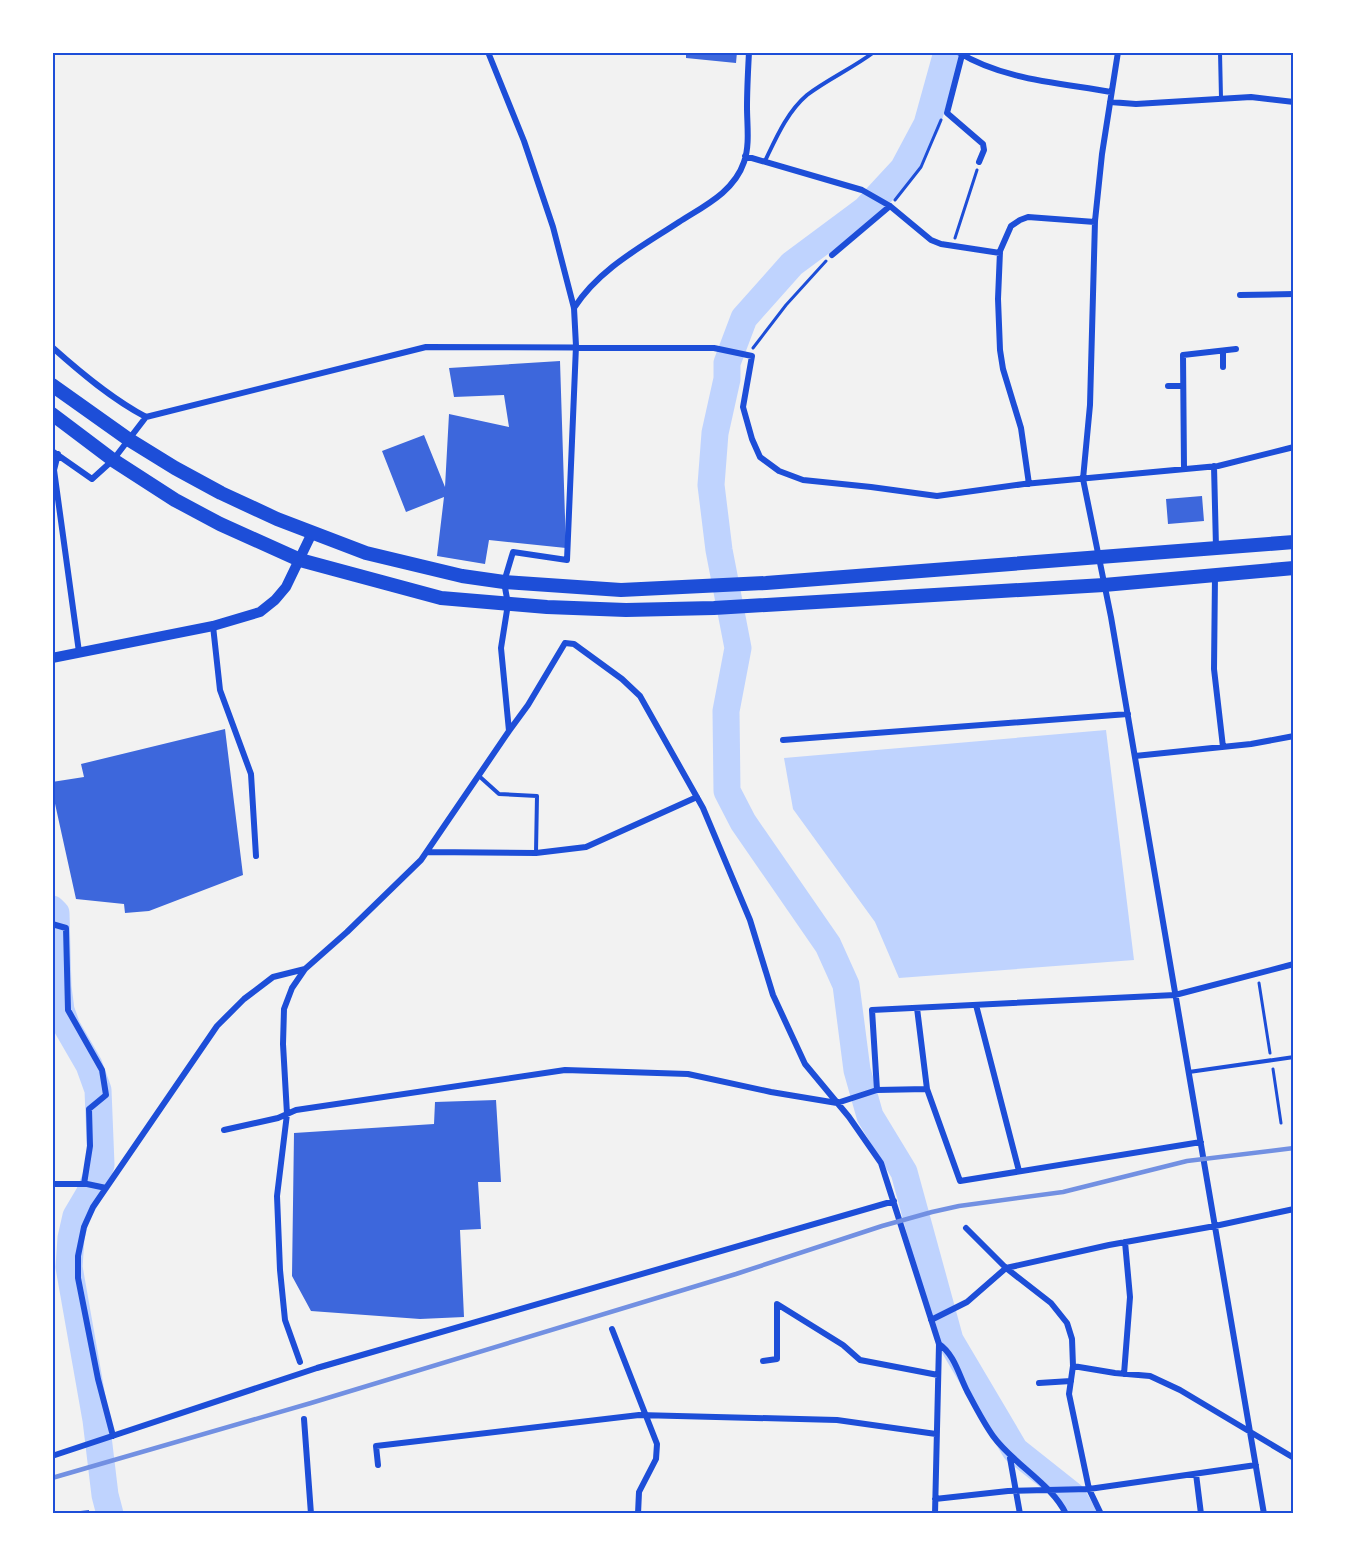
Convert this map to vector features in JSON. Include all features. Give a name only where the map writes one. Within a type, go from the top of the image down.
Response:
[{"type":"highway","points":[[52,385],[128,439],[221,493],[312,533],[366,553],[462,576],[504,582],[621,590],[766,583],[1293,542]]},
{"type":"highway","points":[[52,414],[112,460],[175,500],[220,524],[300,560],[441,598],[626,610],[714,608],[1104,585],[1293,568]]},
{"type":"street","points":[[488,52],[524,141],[553,227],[574,308],[576,346],[567,560],[513,552],[504,582],[508,604],[501,648],[509,731]]},
{"type":"street","points":[[574,308],[585,290],[612,267],[726,190],[738,176],[748,140],[749,52]]},
{"type":"street","points":[[1118,52],[1102,154],[1095,222],[1090,405],[1083,479],[1128,714],[1264,1514]]},
{"type":"street","points":[[979,162],[984,150],[983,144],[946,110],[960,54],[978,63],[1012,74],[1112,92]]},
{"type":"street","points":[[1110,102],[1136,104],[1251,97],[1293,102]]},
{"type":"street","points":[[745,156],[868,192],[890,206],[931,240],[1000,253]]},
{"type":"street","points":[[832,255],[890,206]]},
{"type":"street","points":[[1029,484],[1021,428],[1003,369],[1000,350],[998,299],[1000,253],[1011,226],[1020,219],[1095,222]]},
{"type":"street","points":[[1240,295],[1293,294]]},
{"type":"street","points":[[52,346],[74,367],[119,401],[146,417]]},
{"type":"street","points":[[55,452],[92,479],[112,460],[146,417],[426,347],[576,346],[714,348],[752,356],[743,407],[752,439],[760,457],[779,471],[803,480],[937,496],[1029,484],[1214,466],[1293,447]]},
{"type":"street","points":[[1184,470],[1183,355],[1236,349]]},
{"type":"street","points":[[1223,351],[1223,367]]},
{"type":"street","points":[[1168,386],[1183,386]]},
{"type":"street","points":[[55,452],[54,470],[79,652]]},
{"type":"street","points":[[1214,466],[1216,548]]},
{"type":"street","points":[[52,658],[213,626],[260,612],[275,600],[285,587],[312,533]]},
{"type":"street","points":[[1215,575],[1214,669],[1223,747]]},
{"type":"street","points":[[213,626],[220,690],[251,774],[256,856]]},
{"type":"street","points":[[300,1362],[285,1320],[280,1270],[278,1196],[287,1114],[283,1044],[284,1009],[292,988],[305,969],[347,932],[427,852],[528,705],[565,643],[574,644],[622,679],[640,696],[697,797],[750,920],[773,995],[805,1064],[837,1103],[880,1163],[935,1318],[939,1344],[935,1513]]},
{"type":"street","points":[[783,740],[1128,714]]},
{"type":"street","points":[[1135,756],[1251,744],[1293,736]]},
{"type":"street","points":[[427,852],[536,853],[586,848],[697,797]]},
{"type":"street","points":[[52,924],[66,928],[68,1010],[102,1070],[106,1095],[89,1109],[90,1146],[85,1184]]},
{"type":"street","points":[[874,1090],[872,1010],[1175,995],[1293,964]]},
{"type":"street","points":[[110,1437],[78,1278],[78,1256],[84,1227],[93,1207],[218,1026],[244,999],[273,977],[305,969]]},
{"type":"street","points":[[976,1005],[1019,1171]]},
{"type":"street","points":[[917,1008],[927,1089],[960,1181],[1200,1142]]},
{"type":"street","points":[[224,1130],[278,1118],[296,1110],[565,1070],[688,1074],[771,1092],[837,1103],[874,1090],[927,1089]]},
{"type":"street","points":[[52,1184],[85,1184],[106,1188]]},
{"type":"street","points":[[52,1456],[317,1368],[894,1202]]},
{"type":"street","points":[[935,1318],[967,1302],[1006,1268],[1293,1209]]},
{"type":"street","points":[[966,1228],[1006,1268],[1051,1303],[1067,1323],[1072,1339],[1074,1366],[1069,1394],[1089,1489],[1101,1514]]},
{"type":"street","points":[[1124,1374],[1130,1297],[1125,1242]]},
{"type":"street","points":[[763,1360],[777,1359],[777,1304],[843,1345],[860,1360],[938,1375]]},
{"type":"street","points":[[612,1329],[657,1444],[656,1459],[639,1492],[638,1514]]},
{"type":"street","points":[[939,1344],[947,1349],[992,1435],[1010,1457],[1051,1490],[1066,1514]]},
{"type":"street","points":[[1074,1366],[1150,1376],[1180,1390],[1293,1458]]},
{"type":"street","points":[[1040,1383],[1071,1381]]},
{"type":"street","points":[[378,1465],[376,1446],[639,1415],[837,1420],[936,1434]]},
{"type":"street","points":[[304,1419],[311,1514]]},
{"type":"street","points":[[1010,1457],[1020,1514]]},
{"type":"street","points":[[935,1499],[1016,1491],[1089,1489],[1256,1465]]},
{"type":"street","points":[[1196,1473],[1201,1514]]},
{"type":"lane","points":[[765,162],[793,110],[807,95],[874,52]]},
{"type":"lane","points":[[1220,52],[1221,99]]},
{"type":"lane","points":[[479,776],[499,794],[537,796],[536,853]]},
{"type":"lane","points":[[1189,1072],[1293,1057]]},
{"type":"path","points":[[890,206],[921,167],[946,110]]},
{"type":"path","points":[[954,246],[962,211],[979,162]]},
{"type":"path","points":[[752,356],[753,348],[768,327],[832,255]]},
{"type":"path","points":[[1257,974],[1281,1123]]},
{"type":"water","points":[[1106,730],[1134,960],[899,978],[875,922],[793,809],[784,758]]},
{"type":"building","points":[[686,52],[737,52],[736,63],[686,58]]},
{"type":"building","points":[[560,361],[566,548],[489,540],[485,564],[437,556],[444,497],[406,512],[382,451],[424,435],[445,487],[449,414],[509,427],[504,395],[454,397],[449,368]]},
{"type":"building","points":[[1202,496],[1204,521],[1168,524],[1166,499]]},
{"type":"building","points":[[225,729],[243,875],[149,911],[125,913],[124,904],[76,899],[52,782],[84,777],[81,764]]},
{"type":"building","points":[[496,1100],[501,1182],[478,1182],[481,1229],[460,1230],[464,1317],[420,1319],[311,1311],[292,1276],[294,1133],[434,1124],[435,1102]]},
{"type":"building","points":[[89,1510],[89,1514],[73,1514],[72,1512]]},
{"type":"waterway","points":[[947,52],[927,124],[903,169],[866,209],[792,264],[744,318],[727,363],[727,379],[715,433],[711,485],[719,550],[738,648],[726,711],[727,791],[743,822],[828,945],[846,985],[857,1070],[870,1116],[904,1172],[950,1340],[1015,1450],[1073,1496],[1083,1514]]},
{"type":"waterway","points":[[52,909],[56,913],[58,987],[61,1010],[67,1027],[89,1065],[98,1090],[101,1165],[89,1194],[76,1216],[71,1238],[69,1267],[96,1420],[105,1495],[110,1514]]},
{"type":"railway","points":[[52,1478],[311,1403],[932,1212],[959,1206],[1063,1192],[1187,1161],[1294,1148]]}]
